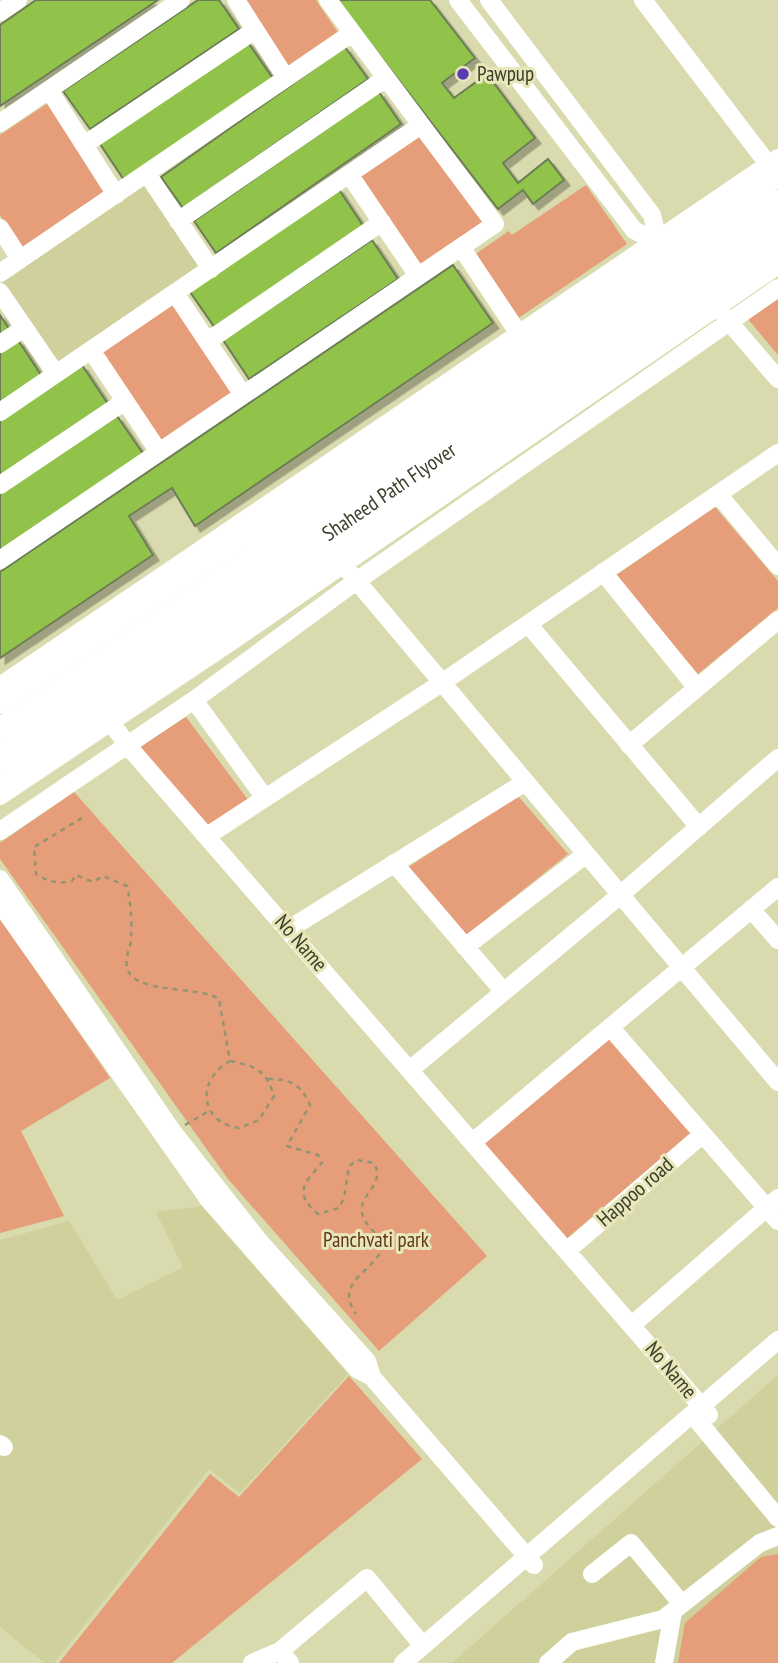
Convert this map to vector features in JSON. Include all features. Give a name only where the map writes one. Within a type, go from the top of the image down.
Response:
[{"type":"highway","name":"Shaheed Path Flyover","points":[[0,730],[778,202]]},
{"type":"highway","name":"Shaheed Path Flyover","points":[[0,757],[778,227]]},
{"type":"street","points":[[0,12],[18,0]]},
{"type":"street","points":[[0,123],[181,0]]},
{"type":"street","points":[[236,0],[286,78]]},
{"type":"street","points":[[0,560],[495,224],[328,0]]},
{"type":"street","points":[[458,0],[634,230],[658,240],[778,379]]},
{"type":"street","points":[[489,0],[652,215],[658,240]]},
{"type":"street","points":[[643,0],[775,166]]},
{"type":"street","points":[[84,145],[255,30]]},
{"type":"street","points":[[0,273],[352,33]]},
{"type":"street","points":[[178,221],[386,78]]},
{"type":"street","points":[[49,90],[116,195]]},
{"type":"street","points":[[0,412],[421,125]]},
{"type":"street","points":[[0,687],[658,240],[775,166]]},
{"type":"street","points":[[0,705],[229,551],[775,166]]},
{"type":"street","points":[[146,174],[211,269]]},
{"type":"street","points":[[349,174],[418,276]]},
{"type":"street","points":[[208,341],[382,222]]},
{"type":"street","points":[[0,228],[20,259]]},
{"type":"street","points":[[461,247],[519,334]]},
{"type":"street","points":[[0,780],[778,249]]},
{"type":"street","points":[[0,796],[345,564],[778,265]]},
{"type":"street","points":[[0,831],[194,700],[355,582],[778,288]]},
{"type":"street","points":[[0,292],[56,374]]},
{"type":"street","points":[[175,293],[243,395]]},
{"type":"street","points":[[0,344],[24,328]]},
{"type":"street","points":[[91,350],[159,452]]},
{"type":"street","points":[[0,485],[125,401]]},
{"type":"street","points":[[207,836],[440,684],[778,453]]},
{"type":"street","points":[[718,494],[778,566]]},
{"type":"street","points":[[345,564],[355,582],[440,684],[778,1082]]},
{"type":"street","points":[[603,572],[698,688]]},
{"type":"street","points":[[629,745],[778,620]]},
{"type":"street","points":[[528,624],[699,827]]},
{"type":"street","points":[[194,700],[265,798]]},
{"type":"street","name":"No Name","points":[[111,722],[127,745],[632,1325],[778,1518]]},
{"type":"street","points":[[411,1069],[620,896],[778,758]]},
{"type":"street","points":[[289,929],[524,783]]},
{"type":"street","points":[[465,947],[585,855]]},
{"type":"street","points":[[394,863],[504,992]]},
{"type":"street","points":[[0,879],[173,1132],[260,1242],[367,1361],[372,1377]]},
{"type":"street","points":[[474,1141],[778,887]]},
{"type":"street","points":[[0,904],[209,1200],[357,1369],[372,1377],[530,1561]]},
{"type":"street","points":[[751,909],[778,940]]},
{"type":"street","points":[[610,1027],[703,1134],[774,1209]]},
{"type":"street","name":"Happoo road","points":[[568,1250],[703,1134]]},
{"type":"street","name":"No Name","points":[[632,1325],[774,1209]]},
{"type":"street","points":[[403,1663],[422,1654],[530,1561],[700,1414],[778,1340]]},
{"type":"street","points":[[700,1414],[778,1355]]},
{"type":"street","points":[[548,1663],[572,1642],[663,1619],[760,1543],[778,1536]]},
{"type":"street","points":[[592,1574],[631,1543],[677,1608],[664,1663]]},
{"type":"street","points":[[252,1663],[285,1657],[366,1578],[422,1654]]},
{"type":"path","points":[[82,818],[34,847],[36,874],[49,882],[59,883],[72,881],[76,875],[93,882],[103,876],[127,886],[132,909],[127,965],[130,975],[139,982],[152,986],[209,993],[219,999],[230,1061]]},
{"type":"path","points":[[230,1061],[248,1065],[268,1079],[287,1079],[298,1085],[310,1105],[287,1146],[318,1155],[322,1163],[304,1183],[303,1193],[307,1205],[318,1214],[339,1209],[344,1198],[349,1166],[356,1160],[374,1163],[379,1171],[379,1179],[363,1198],[362,1208],[364,1222],[383,1240],[380,1255],[355,1278],[350,1305],[356,1314]]},
{"type":"path","points":[[230,1061],[212,1076],[208,1088],[209,1111],[227,1126],[250,1125],[259,1120],[274,1096],[268,1079]]},
{"type":"path","points":[[173,1132],[209,1111]]},
{"type":"shaded area","points":[[145,186],[200,267],[58,363],[3,282]]},
{"type":"shaded area","points":[[202,1206],[348,1374],[240,1493],[209,1469],[54,1663],[45,1663],[0,1627],[0,1240],[69,1221],[117,1300],[183,1267],[156,1212]]},
{"type":"shaded area","points":[[778,1375],[778,1663],[452,1663]]},
{"type":"green space","points":[[243,0],[316,0],[339,34],[289,68]]},
{"type":"green space","points":[[48,103],[108,192],[23,249],[0,215],[0,135]]},
{"type":"green space","points":[[422,132],[485,222],[419,267],[357,177]]},
{"type":"green space","points":[[586,185],[627,244],[517,319],[474,255],[509,231],[512,235]]},
{"type":"green space","points":[[778,298],[778,355],[748,319]]},
{"type":"green space","points":[[173,303],[233,392],[160,441],[100,352]]},
{"type":"green space","points":[[715,507],[778,581],[778,608],[698,674],[615,576]]},
{"type":"green space","points":[[186,717],[249,801],[208,826],[139,747]]},
{"type":"green space","name":"Panchvati park","points":[[74,792],[487,1256],[379,1351],[228,1179],[0,859],[0,843]]},
{"type":"green space","points":[[518,796],[568,854],[464,937],[407,868]]},
{"type":"green space","points":[[0,918],[110,1078],[21,1131],[64,1216],[0,1233]]},
{"type":"green space","points":[[608,1035],[691,1133],[565,1240],[482,1142]]},
{"type":"green space","points":[[349,1376],[422,1459],[172,1663],[59,1663],[210,1474],[239,1497]]},
{"type":"green space","points":[[778,1554],[778,1663],[678,1663],[685,1623],[761,1557]]},
{"type":"building","points":[[36,0],[158,0],[0,106],[0,25]]},
{"type":"building","points":[[198,0],[219,0],[239,29],[90,129],[63,91]]},
{"type":"building","points":[[337,0],[430,0],[475,58],[442,83],[454,98],[487,74],[535,138],[503,163],[518,183],[548,159],[564,180],[533,204],[523,190],[498,209]]},
{"type":"building","points":[[247,41],[274,80],[124,180],[98,141]]},
{"type":"building","points":[[345,47],[368,79],[183,208],[161,177]]},
{"type":"building","points":[[379,92],[401,124],[216,253],[194,221]]},
{"type":"building","points":[[338,188],[364,227],[215,328],[188,289]]},
{"type":"building","points":[[372,240],[398,279],[249,379],[223,340]]},
{"type":"building","points":[[453,265],[493,323],[195,526],[172,488],[129,516],[153,555],[0,658],[0,572]]},
{"type":"building","points":[[0,315],[9,329],[0,336]]},
{"type":"building","points":[[18,340],[41,375],[0,402],[0,352]]},
{"type":"building","points":[[82,365],[108,404],[0,476],[0,420]]},
{"type":"building","points":[[117,416],[144,455],[0,551],[0,494]]},
{"type":"place","name":"Pawpup","points":[[463,74]]}]
